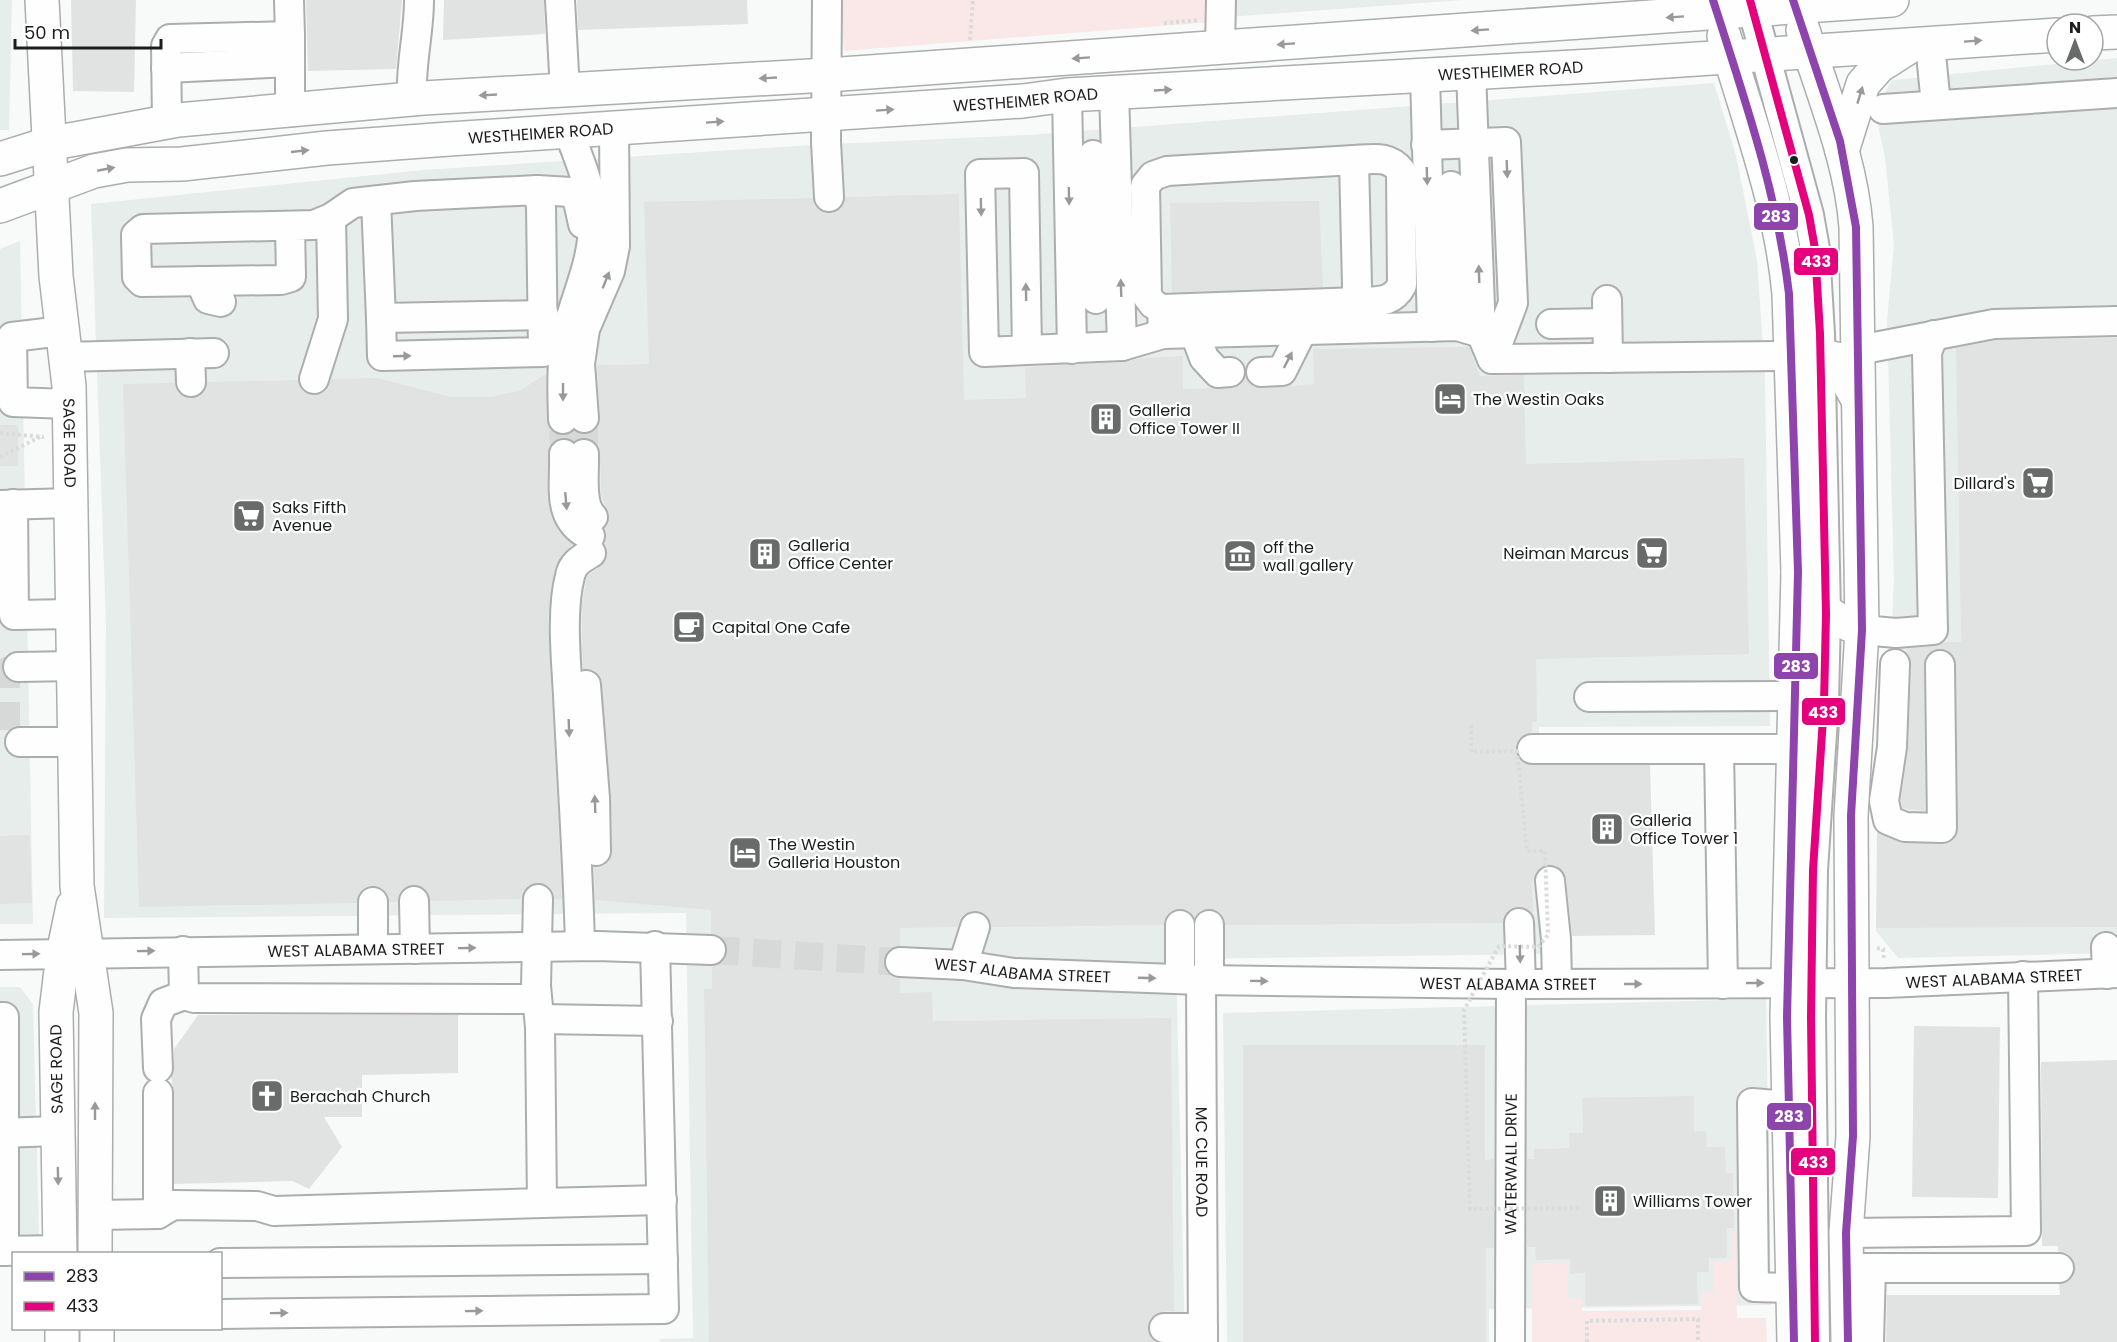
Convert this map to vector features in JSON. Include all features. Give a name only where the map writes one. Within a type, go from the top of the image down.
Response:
[{"type":"main road","name":"SAGE ROAD","points":[[42,0],[50,187],[69,404],[56,438],[71,503],[74,666],[77,886],[75,953],[56,1012],[57,1131],[69,1252]]},
{"type":"main road","points":[[1,159],[48,144],[167,122],[418,99],[827,75],[1446,33],[1715,7],[1892,0]]},
{"type":"main road","points":[[1770,5],[1785,53],[1842,151],[1854,207],[1827,355],[1798,572],[1795,749],[1818,983],[1853,1136],[1846,1233],[1858,1268],[1848,1342]]},
{"type":"main road","points":[[1715,7],[1762,158],[1779,227],[1789,294],[1858,400],[1843,622],[1851,816],[1818,983],[1788,1106],[1794,1342]]},
{"type":"main road","points":[[1340,80],[1444,55],[1447,52],[1446,33]]},
{"type":"main road","name":"WESTHEIMER ROAD","points":[[0,206],[94,171],[127,165],[182,164],[344,147],[1067,95],[1730,57],[2045,36]]},
{"type":"main road","points":[[1842,151],[1863,84],[1879,66],[1921,44]]},
{"type":"main road","points":[[1067,95],[1072,88],[1084,82],[1108,79],[1181,51]]},
{"type":"main road","points":[[449,139],[466,120],[500,118],[566,90]]},
{"type":"main road","points":[[344,147],[417,118],[422,114],[418,99]]},
{"type":"main road","points":[[1798,572],[1813,600],[1843,622]]},
{"type":"main road","name":"SAGE ROAD","points":[[75,953],[96,1013],[95,1252]]},
{"type":"street","points":[[289,0],[290,112]]},
{"type":"street","points":[[418,99],[411,71],[418,37],[419,0]]},
{"type":"street","points":[[560,0],[566,90]]},
{"type":"street","points":[[827,0],[826,114],[829,197]]},
{"type":"street","points":[[1220,48],[1221,0]]},
{"type":"street","points":[[1770,5],[1785,53],[1826,233],[1833,298],[1827,355],[1843,622],[1896,633],[1937,645]]},
{"type":"street","points":[[1921,44],[1936,105]]},
{"type":"street","points":[[167,122],[166,68],[290,49]]},
{"type":"street","points":[[1456,328],[1474,143],[1471,72]]},
{"type":"street","points":[[1425,75],[1426,145],[1456,328]]},
{"type":"street","points":[[1072,349],[1093,155],[1114,92]]},
{"type":"street","points":[[1883,109],[2117,93]]},
{"type":"street","points":[[1067,95],[1093,155],[1122,346]]},
{"type":"street","points":[[569,132],[592,209],[593,242],[587,273],[568,327],[563,365],[573,418],[585,329],[610,271],[615,246],[614,129]]},
{"type":"street","points":[[1426,145],[1506,142],[1513,303],[1492,359]]},
{"type":"street","points":[[1093,155],[1096,298]]},
{"type":"street","points":[[1386,159],[1396,164],[1401,171],[1402,285],[1397,295],[1358,315],[1302,329],[1195,334],[1163,322],[1147,296],[1145,186],[1153,176],[1167,171],[1354,160],[1386,159]]},
{"type":"street","points":[[1354,160],[1358,315]]},
{"type":"street","points":[[1028,350],[1024,173],[980,174],[984,352],[1122,346],[1163,322],[1358,315],[1456,328],[1492,359],[1827,355],[1884,347],[1994,324],[2117,321]]},
{"type":"street","points":[[1451,186],[1456,328]]},
{"type":"street","points":[[238,295],[200,281],[142,282],[136,277],[136,234],[143,229],[314,225],[331,218],[353,203],[537,190],[572,192],[579,201],[586,237],[587,273]]},
{"type":"street","points":[[376,201],[382,356],[543,352],[541,206],[537,190]]},
{"type":"street","points":[[314,380],[333,319],[331,218]]},
{"type":"street","points":[[200,281],[208,299],[238,295],[291,277],[290,226]]},
{"type":"street","points":[[1551,324],[1607,312],[1608,358]]},
{"type":"street","points":[[381,318],[544,315]]},
{"type":"street","points":[[1261,372],[1282,371],[1302,329]]},
{"type":"street","points":[[1195,334],[1204,358],[1218,373],[1230,372]]},
{"type":"street","points":[[1896,633],[1901,664],[1884,801],[1888,820],[1905,827],[1942,828],[1927,352],[1934,335]]},
{"type":"street","points":[[69,404],[14,402],[12,337],[63,344],[202,353],[191,382]]},
{"type":"street","points":[[574,454],[568,519],[591,546],[574,565],[567,591],[571,770],[589,946]]},
{"type":"street","points":[[71,503],[6,504],[14,615],[73,614]]},
{"type":"street","points":[[18,667],[74,666]]},
{"type":"street","points":[[1589,697],[1796,696]]},
{"type":"street","points":[[20,742],[75,742]]},
{"type":"street","points":[[1532,749],[1795,749]]},
{"type":"street","points":[[1719,749],[1723,984]]},
{"type":"street","points":[[1550,881],[1556,939],[1557,984]]},
{"type":"street","points":[[538,899],[542,1203]]},
{"type":"street","points":[[414,901],[415,949]]},
{"type":"street","points":[[373,902],[373,949]]},
{"type":"street","name":"WATERWALL DRIVE","points":[[1510,1342],[1519,923]]},
{"type":"street","points":[[1180,925],[1197,980]]},
{"type":"street","points":[[1197,980],[1209,925]]},
{"type":"street","points":[[963,965],[975,927]]},
{"type":"street","name":"WEST ALABAMA STREET","points":[[0,955],[589,946],[655,946],[711,950]]},
{"type":"street","points":[[222,1314],[664,1309],[655,946]]},
{"type":"street","points":[[183,951],[184,994]]},
{"type":"street","name":"WEST ALABAMA STREET","points":[[900,962],[963,965],[1014,973],[1197,980],[1516,984],[1818,983],[2024,976],[2110,964]]},
{"type":"street","points":[[1846,1233],[2026,1231],[2024,976]]},
{"type":"street","name":"MC CUE ROAD","points":[[1197,980],[1203,1335]]},
{"type":"street","points":[[1815,1342],[1818,983]]},
{"type":"street","points":[[1818,983],[1828,1342]]},
{"type":"street","points":[[158,1214],[156,1019],[163,1003],[184,994],[194,998],[538,1010],[658,1021]]},
{"type":"street","points":[[0,1017],[4,1017],[2,1251],[69,1252]]},
{"type":"street","points":[[2,1133],[57,1131]]},
{"type":"street","points":[[95,1215],[158,1214],[173,1204],[257,1206],[273,1211],[662,1200]]},
{"type":"street","points":[[222,1263],[663,1259]]},
{"type":"street","points":[[1869,1342],[1858,1268],[2059,1268]]},
{"type":"street","points":[[1164,1329],[1203,1335]]},
{"type":"path","points":[[970,40],[973,0]]},
{"type":"path","points":[[0,433],[56,438]]},
{"type":"path","points":[[0,457],[56,438]]},
{"type":"path","points":[[1471,725],[1471,752],[1517,751],[1527,851],[1545,851],[1548,935],[1538,947],[1499,946],[1464,1010],[1470,1209],[1582,1208]]},
{"type":"path","points":[[1869,946],[1882,949],[1886,966]]},
{"type":"path","points":[[1587,1342],[1587,1321],[1698,1319],[1698,1342]]},
{"type":"shaded area","points":[[0,0],[12,0],[9,130],[0,130]]},
{"type":"shaded area","points":[[841,0],[1213,0],[1213,22],[844,51]]},
{"type":"shaded area","points":[[1115,0],[1464,0],[1116,25]]},
{"type":"shaded area","points":[[2117,58],[2117,953],[1898,958],[1876,931],[1894,580],[1887,320],[1894,245],[1885,158],[1875,110],[1892,80],[2045,65],[2045,72],[2105,72],[2105,59]]},
{"type":"shaded area","points":[[1714,83],[1736,156],[1757,260],[1765,375],[1770,726],[1539,727],[1541,954],[1176,959],[1185,1342],[660,1342],[660,1339],[693,1338],[686,913],[104,918],[106,624],[91,204],[423,170],[811,145],[1028,135]]},
{"type":"shaded area","points":[[20,241],[33,924],[0,924],[0,249]]},
{"type":"shaded area","points":[[0,987],[20,987],[33,1004],[39,1235],[0,1235]]},
{"type":"shaded area","points":[[1766,999],[1771,1305],[1489,1309],[1489,1342],[1227,1342],[1223,1013]]},
{"type":"shaded area","points":[[1731,1233],[1736,1233],[1737,1318],[1766,1318],[1767,1342],[1532,1342],[1532,1263],[1568,1263],[1568,1298],[1581,1298],[1582,1311],[1701,1310],[1702,1292],[1714,1292],[1714,1261],[1732,1260]]},
{"type":"building","points":[[71,0],[136,0],[134,92],[73,91]]},
{"type":"building","points":[[306,0],[402,0],[396,69],[308,71]]},
{"type":"building","points":[[444,0],[544,0],[545,34],[443,40]]},
{"type":"building","points":[[577,0],[747,0],[748,24],[578,30]]},
{"type":"building","points":[[959,194],[964,400],[1026,398],[1025,367],[1123,362],[1141,358],[1183,356],[1183,389],[1231,388],[1240,385],[1246,376],[1253,386],[1262,388],[1314,384],[1313,349],[1469,347],[1480,376],[1524,375],[1526,464],[1744,458],[1749,654],[1536,659],[1537,722],[1532,722],[1532,733],[1523,735],[1516,748],[1517,757],[1523,763],[1532,765],[1650,765],[1655,935],[1572,936],[1566,879],[1557,866],[1549,865],[1540,868],[1532,882],[1533,914],[1519,907],[1511,909],[1505,915],[1503,923],[1225,925],[1223,916],[1217,910],[1201,910],[1194,917],[1189,911],[1179,909],[1166,916],[1164,925],[991,927],[987,915],[972,911],[963,915],[958,927],[900,928],[900,946],[892,948],[886,954],[885,969],[892,976],[900,979],[900,993],[932,992],[933,1021],[1171,1018],[1174,1311],[1164,1311],[1150,1319],[1148,1329],[1155,1342],[709,1342],[704,989],[712,989],[712,966],[725,959],[727,950],[720,936],[711,934],[711,910],[595,900],[594,867],[605,865],[612,851],[611,797],[602,684],[594,670],[583,669],[582,650],[582,605],[587,577],[605,561],[607,553],[604,528],[609,516],[601,494],[598,445],[584,438],[574,441],[563,438],[550,445],[548,454],[547,492],[551,516],[559,532],[573,545],[561,556],[555,568],[548,618],[562,899],[554,899],[547,885],[538,883],[524,890],[521,899],[430,901],[428,892],[414,885],[405,887],[399,894],[398,902],[389,902],[382,888],[372,886],[359,893],[357,903],[139,907],[123,384],[175,383],[177,391],[191,398],[200,396],[207,382],[298,380],[302,391],[317,395],[326,391],[331,379],[377,378],[451,397],[490,397],[519,391],[546,374],[549,428],[563,435],[574,431],[586,434],[599,426],[597,365],[649,364],[644,202],[813,198],[816,206],[829,213],[838,210],[845,197]]},
{"type":"building","points":[[1319,201],[1323,287],[1172,292],[1170,203]]},
{"type":"building","points":[[2117,338],[2117,927],[1876,928],[1877,832],[1904,843],[1942,844],[1951,842],[1958,828],[1956,665],[1954,656],[1948,650],[1932,651],[1926,656],[1924,665],[1925,811],[1902,808],[1901,800],[1908,748],[1911,665],[1907,649],[1934,646],[1944,642],[1961,642],[1956,348],[1996,340]]},
{"type":"building","points":[[0,425],[18,425],[18,466],[0,466]]},
{"type":"building","points":[[30,835],[32,903],[0,904],[0,836]]},
{"type":"building","name":"Berachah Church","points":[[198,1015],[458,1015],[458,1073],[362,1075],[362,1117],[324,1117],[342,1147],[309,1189],[292,1181],[174,1184],[174,1093],[171,1077],[174,1068],[174,1049]]},
{"type":"building","points":[[1914,1026],[2000,1027],[1998,1198],[1912,1197]]},
{"type":"building","points":[[1243,1045],[1485,1045],[1485,1160],[1494,1159],[1494,1248],[1486,1248],[1486,1342],[1243,1342]]},
{"type":"building","points":[[2117,1060],[2117,1342],[1886,1342],[1887,1295],[2060,1295],[2059,1284],[2073,1277],[2075,1267],[2068,1254],[2058,1251],[2058,1246],[2042,1246],[2041,1062]]},
{"type":"building","name":"Williams Tower","points":[[1694,1096],[1694,1132],[1706,1131],[1707,1147],[1725,1147],[1726,1173],[1733,1173],[1734,1228],[1727,1228],[1727,1258],[1709,1258],[1709,1272],[1697,1272],[1698,1304],[1585,1306],[1585,1273],[1570,1274],[1570,1259],[1536,1260],[1535,1247],[1527,1247],[1527,1159],[1534,1159],[1534,1149],[1569,1148],[1569,1133],[1583,1133],[1582,1098]]},
{"type":"tunnel","points":[[584,418],[584,454]]},
{"type":"tunnel","points":[[563,419],[564,454]]},
{"type":"tunnel","points":[[18,667],[9,670],[6,680],[6,735],[9,742],[20,742]]},
{"type":"tunnel","points":[[711,950],[900,962]]},
{"type":"transit line","name":"283","points":[[1713,0],[1748,109],[1768,182],[1784,256],[1789,294],[1798,572],[1787,1017],[1794,1342]]},
{"type":"transit line","name":"433","points":[[1750,0],[1809,215],[1815,249],[1820,334],[1826,614],[1824,703],[1813,870],[1811,1017],[1815,1342]]},
{"type":"transit line","name":"283","points":[[1793,0],[1840,141],[1856,227],[1862,630],[1851,816],[1853,1136],[1846,1233],[1848,1342]]},
{"type":"place","name":"The Westin Oaks","points":[[1450,399]]},
{"type":"place","name":"Galleria Office Tower II","points":[[1106,419]]},
{"type":"place","name":"Dillard's","points":[[2038,483]]},
{"type":"place","name":"Saks Fifth Avenue","points":[[249,516]]},
{"type":"place","name":"Neiman Marcus","points":[[1652,553]]},
{"type":"place","name":"Galleria Office Center","points":[[765,554]]},
{"type":"place","name":"off the wall gallery","points":[[1240,556]]},
{"type":"place","name":"Capital One Cafe","points":[[689,627]]},
{"type":"place","name":"Galleria Office Tower 1","points":[[1607,829]]},
{"type":"place","name":"The Westin Galleria Houston","points":[[745,853]]},
{"type":"place","name":"Berachah Church","points":[[267,1096]]},
{"type":"place","name":"Williams Tower","points":[[1610,1201]]}]
